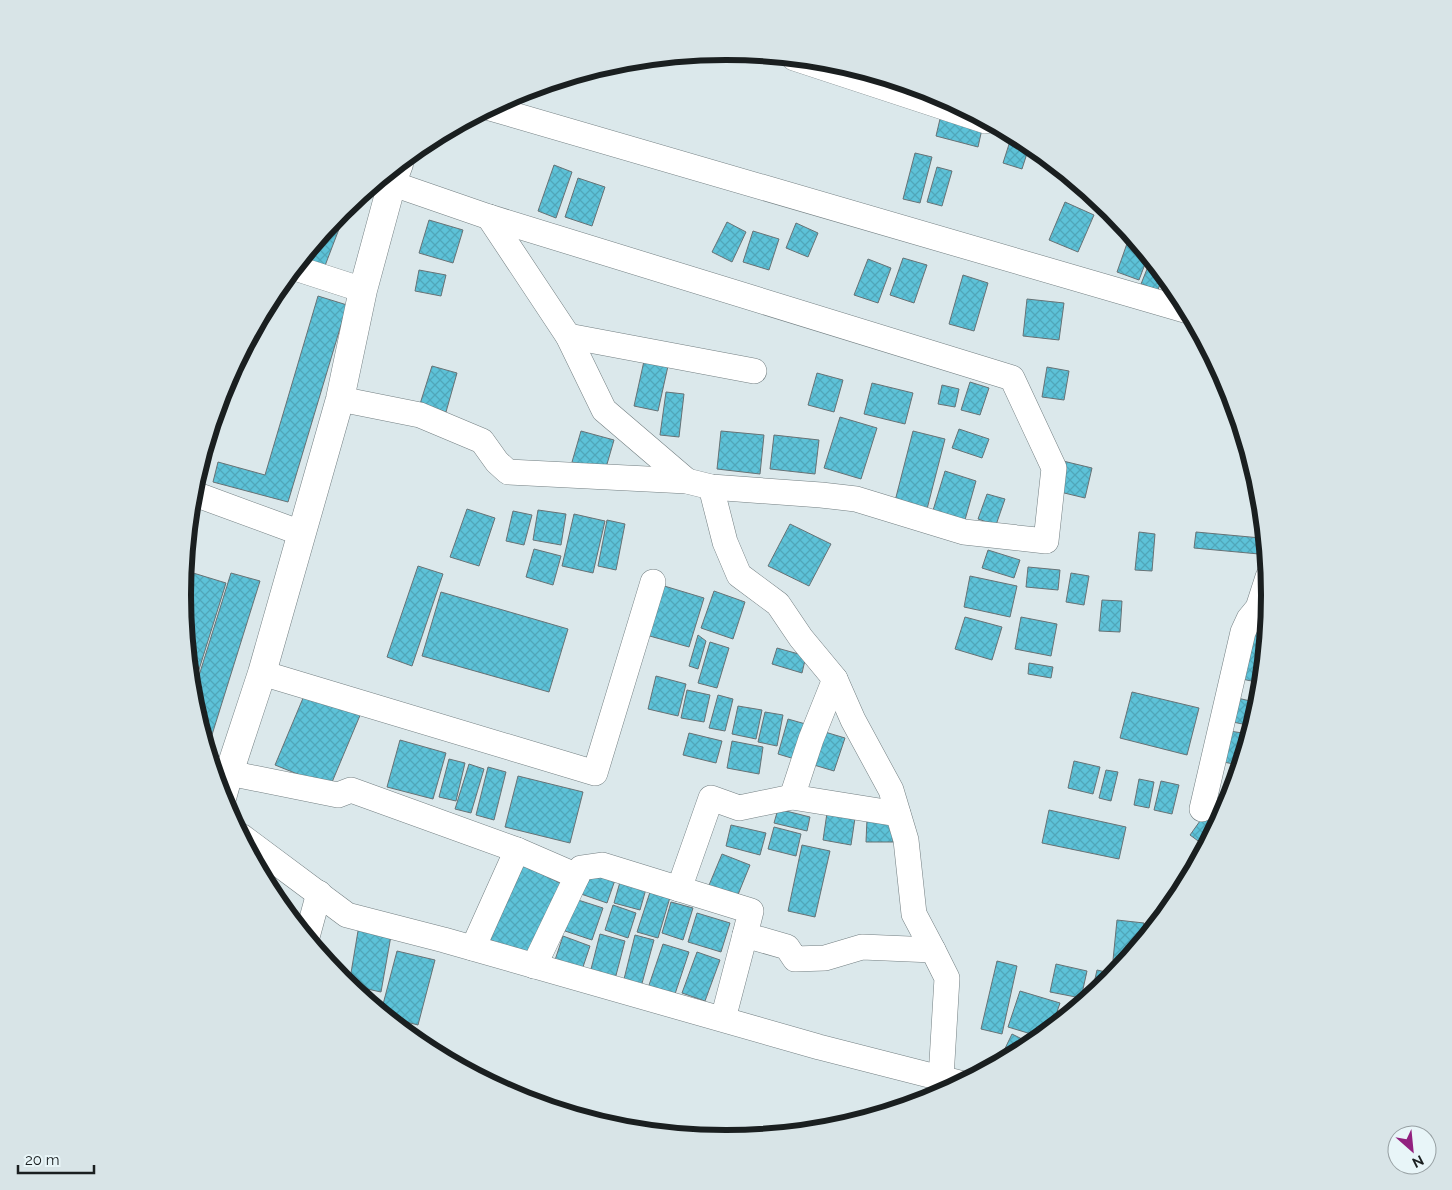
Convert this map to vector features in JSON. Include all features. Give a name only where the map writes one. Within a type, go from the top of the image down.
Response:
[{"type":"main road","points":[[223,776],[262,673],[340,399],[362,290],[389,180]]},
{"type":"street","points":[[832,70],[949,109]]},
{"type":"street","points":[[499,111],[1177,308]]},
{"type":"street","points":[[340,399],[420,415],[482,441],[497,462],[508,472],[687,481],[711,487],[856,499],[964,532],[1046,541],[1054,468],[1012,378],[489,217],[393,176]]},
{"type":"street","points":[[489,217],[568,336],[604,410],[687,481]]},
{"type":"street","points":[[301,270],[362,290]]},
{"type":"street","points":[[568,336],[754,371]]},
{"type":"street","points":[[711,487],[725,542],[739,575],[778,604],[801,638],[835,679],[853,720],[891,790],[906,840],[914,914],[947,978],[951,1080]]},
{"type":"street","points":[[200,495],[301,533]]},
{"type":"street","points":[[262,673],[596,773],[653,582]]},
{"type":"street","points":[[1202,809],[1243,632],[1249,619],[1258,608],[1261,599]]},
{"type":"street","points":[[792,797],[811,739],[835,679]]},
{"type":"street","points":[[224,780],[338,795],[351,790],[517,850],[577,876]]},
{"type":"street","points":[[679,889],[711,798],[739,808],[792,797],[898,814]]},
{"type":"street","points":[[253,845],[347,915],[473,948],[819,1047],[950,1081]]},
{"type":"street","points":[[473,948],[517,850]]},
{"type":"street","points":[[534,966],[581,868],[602,865],[751,911],[723,1019]]},
{"type":"street","points":[[309,930],[319,893]]},
{"type":"street","points":[[745,935],[788,947],[795,959],[825,958],[862,947],[934,950]]},
{"type":"building","points":[[940,119],[982,129],[978,147],[936,136]]},
{"type":"building","points":[[1010,142],[1027,153],[1022,169],[1003,163]]},
{"type":"building","points":[[915,153],[932,157],[920,203],[903,199]]},
{"type":"building","points":[[554,165],[572,172],[556,218],[538,211]]},
{"type":"building","points":[[937,167],[952,171],[942,206],[927,202]]},
{"type":"building","points":[[578,178],[605,187],[592,226],[565,217]]},
{"type":"building","points":[[1065,202],[1094,215],[1078,252],[1049,240]]},
{"type":"building","points":[[429,220],[463,230],[453,263],[419,253]]},
{"type":"building","points":[[727,222],[746,232],[732,262],[712,252]]},
{"type":"building","points":[[796,223],[818,233],[808,257],[786,248]]},
{"type":"building","points":[[337,228],[339,229],[323,271],[306,264],[324,242]]},
{"type":"building","points":[[753,231],[779,239],[769,270],[743,262]]},
{"type":"building","points":[[1128,242],[1145,263],[1139,280],[1117,272]]},
{"type":"building","points":[[903,258],[927,265],[914,303],[890,295]]},
{"type":"building","points":[[868,259],[891,268],[878,303],[854,295]]},
{"type":"building","points":[[1148,267],[1160,283],[1158,290],[1141,284]]},
{"type":"building","points":[[419,270],[446,275],[441,296],[415,291]]},
{"type":"building","points":[[963,275],[988,283],[974,331],[949,324]]},
{"type":"building","points":[[318,296],[347,305],[288,502],[213,482],[218,462],[265,475]]},
{"type":"building","points":[[1027,299],[1064,303],[1059,340],[1023,336]]},
{"type":"building","points":[[644,361],[668,366],[658,411],[634,406]]},
{"type":"building","points":[[432,366],[457,373],[446,412],[420,404]]},
{"type":"building","points":[[1047,367],[1069,371],[1064,400],[1042,397]]},
{"type":"building","points":[[817,373],[843,380],[834,412],[808,405]]},
{"type":"building","points":[[970,382],[989,388],[980,415],[961,410]]},
{"type":"building","points":[[872,383],[913,393],[905,424],[864,414]]},
{"type":"building","points":[[942,385],[959,389],[955,407],[938,404]]},
{"type":"building","points":[[666,392],[684,394],[679,437],[660,435]]},
{"type":"building","points":[[840,417],[877,428],[861,479],[824,468]]},
{"type":"building","points":[[959,429],[989,439],[982,458],[952,448]]},
{"type":"building","points":[[581,431],[614,440],[605,471],[572,462]]},
{"type":"building","points":[[721,431],[764,435],[760,474],[717,469]]},
{"type":"building","points":[[913,431],[945,439],[927,509],[895,501]]},
{"type":"building","points":[[774,435],[819,440],[815,474],[770,469]]},
{"type":"building","points":[[1063,461],[1092,468],[1085,498],[1056,491]]},
{"type":"building","points":[[945,471],[976,481],[963,527],[931,517]]},
{"type":"building","points":[[987,494],[1005,499],[996,525],[978,519]]},
{"type":"building","points":[[467,509],[495,518],[479,566],[450,557]]},
{"type":"building","points":[[538,510],[566,514],[561,545],[533,540]]},
{"type":"building","points":[[513,511],[532,515],[524,545],[506,541]]},
{"type":"building","points":[[574,514],[605,521],[593,573],[562,566]]},
{"type":"building","points":[[607,520],[625,524],[616,570],[598,566]]},
{"type":"building","points":[[790,524],[831,544],[809,586],[768,566]]},
{"type":"building","points":[[1139,532],[1155,534],[1152,571],[1135,570]]},
{"type":"building","points":[[1196,532],[1257,538],[1259,553],[1259,554],[1194,548]]},
{"type":"building","points":[[534,549],[561,556],[553,585],[526,577]]},
{"type":"building","points":[[988,550],[1020,560],[1014,578],[982,568]]},
{"type":"building","points":[[418,566],[443,574],[412,666],[387,657]]},
{"type":"building","points":[[1028,567],[1060,570],[1058,590],[1026,587]]},
{"type":"building","points":[[192,573],[226,583],[197,675],[192,630]]},
{"type":"building","points":[[231,573],[260,581],[211,738],[198,679]]},
{"type":"building","points":[[1071,573],[1089,576],[1084,605],[1066,602]]},
{"type":"building","points":[[970,576],[1017,586],[1010,617],[964,607]]},
{"type":"building","points":[[661,585],[704,598],[689,647],[646,635]]},
{"type":"building","points":[[714,591],[745,602],[733,639],[701,628]]},
{"type":"building","points":[[441,592],[568,629],[549,692],[422,656]]},
{"type":"building","points":[[1102,600],[1122,601],[1120,632],[1099,631]]},
{"type":"building","points":[[965,617],[1002,627],[992,660],[955,649]]},
{"type":"building","points":[[1021,617],[1057,624],[1051,656],[1015,649]]},
{"type":"building","points":[[1248,625],[1260,628],[1254,681],[1237,678]]},
{"type":"building","points":[[698,635],[706,641],[698,669],[689,666]]},
{"type":"building","points":[[710,642],[729,648],[717,688],[698,683]]},
{"type":"building","points":[[777,648],[806,656],[802,673],[772,664]]},
{"type":"building","points":[[1029,663],[1053,667],[1051,678],[1028,674]]},
{"type":"building","points":[[656,676],[686,684],[678,716],[648,709]]},
{"type":"building","points":[[687,690],[710,695],[704,722],[681,718]]},
{"type":"building","points":[[306,691],[361,713],[330,787],[275,765]]},
{"type":"building","points":[[1132,692],[1199,708],[1187,755],[1120,738]]},
{"type":"building","points":[[718,695],[733,699],[725,731],[709,728]]},
{"type":"building","points":[[1233,697],[1251,701],[1245,725],[1228,721]]},
{"type":"building","points":[[738,706],[762,710],[756,739],[732,734]]},
{"type":"building","points":[[765,712],[783,715],[777,746],[758,742]]},
{"type":"building","points":[[788,719],[809,725],[798,760],[778,754]]},
{"type":"building","points":[[1223,730],[1243,733],[1234,764],[1217,761]]},
{"type":"building","points":[[825,732],[845,738],[834,771],[814,765]]},
{"type":"building","points":[[689,733],[722,741],[716,763],[683,755]]},
{"type":"building","points":[[400,740],[446,753],[433,799],[387,787]]},
{"type":"building","points":[[732,741],[763,747],[759,774],[727,768]]},
{"type":"building","points":[[449,759],[465,763],[456,801],[439,797]]},
{"type":"building","points":[[1074,761],[1100,767],[1093,794],[1068,788]]},
{"type":"building","points":[[469,764],[484,769],[471,813],[455,809]]},
{"type":"building","points":[[488,767],[506,772],[494,820],[476,815]]},
{"type":"building","points":[[1106,770],[1118,772],[1111,801],[1099,798]]},
{"type":"building","points":[[518,776],[583,792],[570,843],[505,827]]},
{"type":"building","points":[[1139,779],[1154,782],[1149,808],[1134,805]]},
{"type":"building","points":[[1161,781],[1179,785],[1172,814],[1154,810]]},
{"type":"building","points":[[778,809],[810,817],[807,831],[774,823]]},
{"type":"building","points":[[1049,810],[1126,827],[1119,859],[1042,843]]},
{"type":"building","points":[[827,813],[855,818],[851,845],[823,840]]},
{"type":"building","points":[[1205,814],[1212,818],[1200,843],[1190,835]]},
{"type":"building","points":[[867,819],[893,819],[893,842],[866,842]]},
{"type":"building","points":[[731,825],[766,833],[760,855],[726,846]]},
{"type":"building","points":[[774,827],[801,834],[796,856],[768,849]]},
{"type":"building","points":[[802,845],[830,851],[815,917],[788,911]]},
{"type":"building","points":[[722,854],[750,865],[735,902],[707,890]]},
{"type":"building","points":[[520,863],[564,885],[527,958],[483,936]]},
{"type":"building","points":[[589,871],[615,880],[607,903],[581,894]]},
{"type":"building","points":[[620,882],[646,889],[640,910],[614,903]]},
{"type":"building","points":[[651,889],[671,894],[658,938],[637,932]]},
{"type":"building","points":[[575,899],[603,908],[592,940],[565,931]]},
{"type":"building","points":[[671,902],[693,908],[683,940],[662,933]]},
{"type":"building","points":[[613,905],[636,913],[628,938],[605,930]]},
{"type":"building","points":[[697,913],[730,923],[721,952],[688,942]]},
{"type":"building","points":[[1117,920],[1144,923],[1143,929],[1128,948],[1116,960],[1113,960]]},
{"type":"building","points":[[359,925],[392,930],[381,992],[364,988],[351,975]]},
{"type":"building","points":[[600,934],[625,941],[614,983],[589,977]]},
{"type":"building","points":[[635,935],[654,940],[641,987],[623,983]]},
{"type":"building","points":[[563,936],[590,946],[581,973],[554,963]]},
{"type":"building","points":[[663,944],[689,952],[673,1000],[647,991]]},
{"type":"building","points":[[397,951],[435,960],[418,1025],[403,1021],[383,1005]]},
{"type":"building","points":[[697,952],[720,960],[705,1001],[682,993]]},
{"type":"building","points":[[997,961],[1017,966],[1002,1034],[981,1029]]},
{"type":"building","points":[[1056,964],[1087,971],[1082,994],[1078,997],[1050,992]]},
{"type":"building","points":[[1097,970],[1105,972],[1104,973],[1094,982]]},
{"type":"building","points":[[1020,991],[1060,1003],[1056,1016],[1031,1034],[1008,1027]]},
{"type":"building","points":[[1012,1034],[1023,1040],[1023,1040],[1003,1052]]}]
